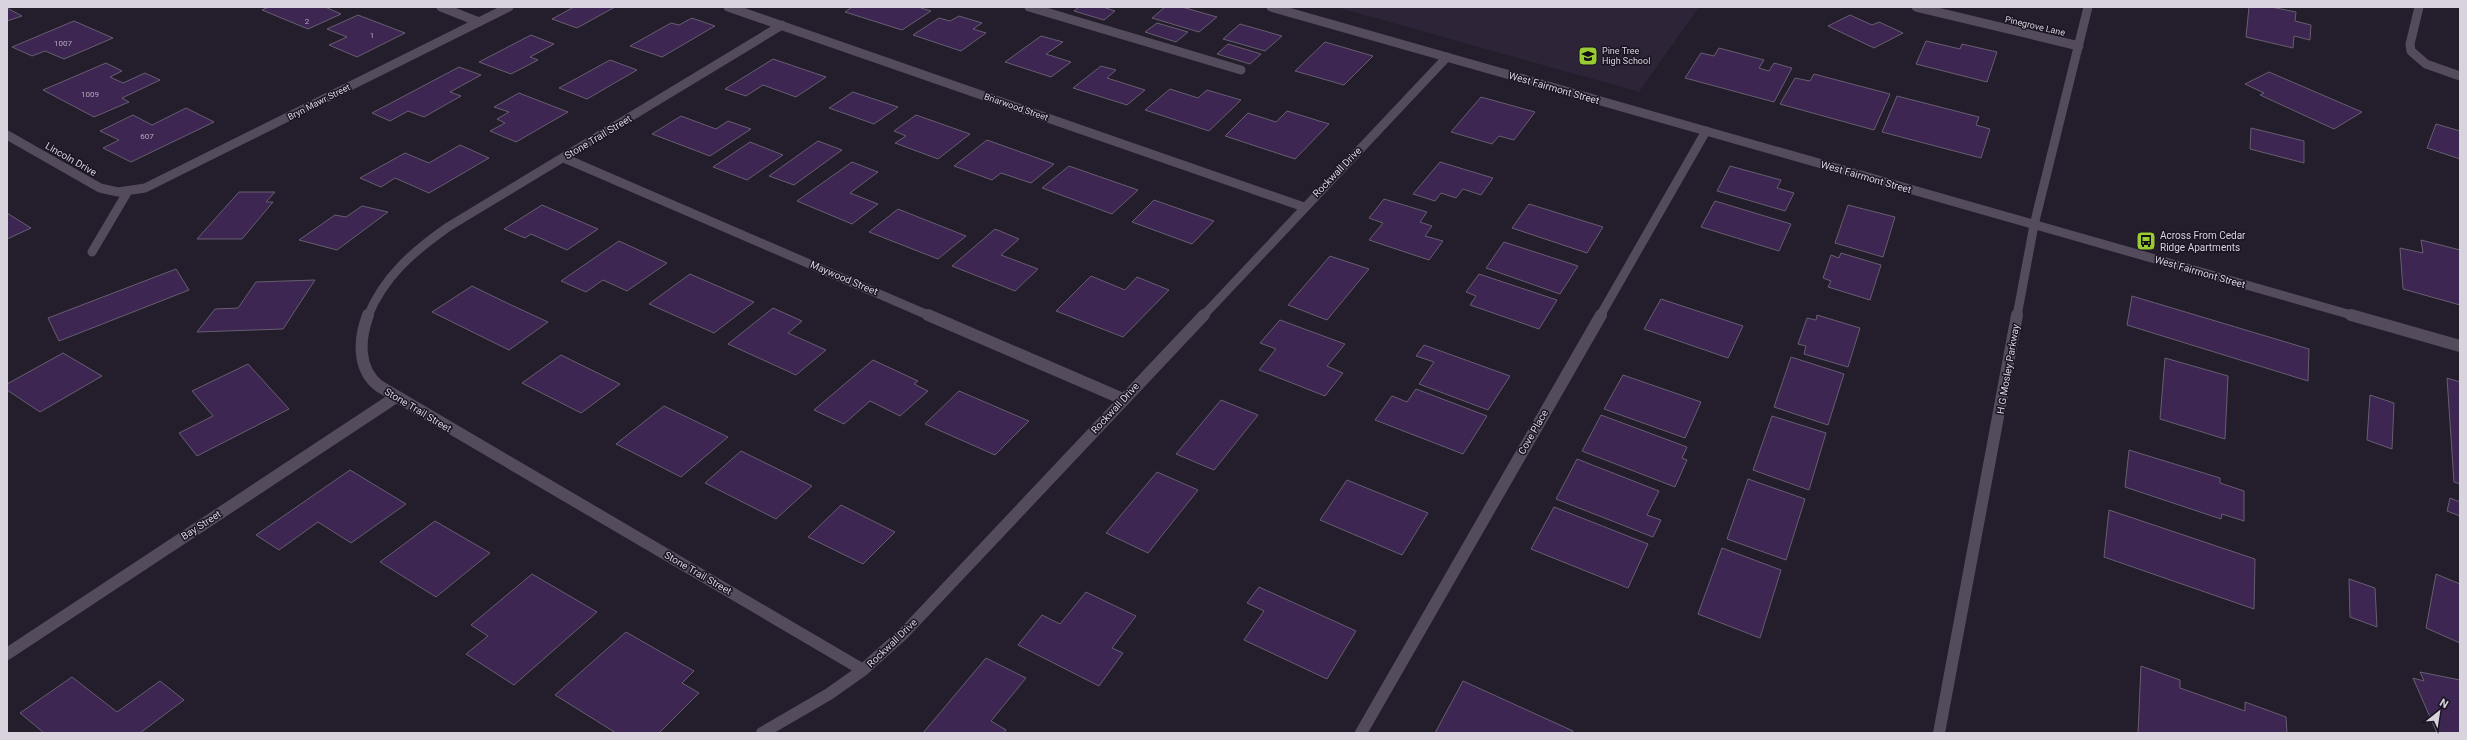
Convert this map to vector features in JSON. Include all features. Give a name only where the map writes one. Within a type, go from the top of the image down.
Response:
[{"type":"street","points":[[441,7],[479,22]]},
{"type":"street","name":"Bryn Mawr Street","points":[[128,191],[156,184],[509,7]]},
{"type":"street","name":"Briarwood Street","points":[[728,7],[1304,207]]},
{"type":"street","points":[[1029,7],[1242,70]]},
{"type":"street","name":"West Fairmont Street","points":[[1271,7],[2460,346]]},
{"type":"street","name":"Pinegrove Lane","points":[[1916,7],[2079,46]]},
{"type":"street","name":"H G Mosley Parkway","points":[[1939,733],[2034,225],[2088,7]]},
{"type":"street","points":[[2419,7],[2409,47],[2411,51],[2426,64],[2460,76]]},
{"type":"street","name":"Stone Trail Street","points":[[782,25],[443,231],[398,265],[383,283],[364,323],[362,360],[366,373],[378,386],[864,670]]},
{"type":"street","name":"Rockwall Drive","points":[[762,733],[829,694],[864,670],[904,633],[1447,57]]},
{"type":"street","name":"Cove Place","points":[[1361,733],[1706,131]]},
{"type":"street","name":"Lincoln Drive","points":[[7,135],[100,188],[108,191],[128,191]]},
{"type":"street","name":"Maywood Street","points":[[564,158],[1123,399]]},
{"type":"street","points":[[92,252],[128,191]]},
{"type":"street","name":"Bay Street","points":[[7,654],[396,397]]},
{"type":"shaded area","name":"Pine Tree High School","points":[[1336,7],[1699,7],[1639,92]]},
{"type":"building","points":[[269,7],[325,7],[341,14],[308,29],[262,10]]},
{"type":"building","points":[[574,7],[615,7],[577,28],[552,19]]},
{"type":"building","points":[[852,7],[918,7],[931,11],[902,30],[845,12]]},
{"type":"building","points":[[1079,7],[1103,7],[1115,11],[1104,20],[1074,11]]},
{"type":"building","points":[[1165,7],[1182,7],[1217,17],[1199,32],[1152,18]]},
{"type":"building","points":[[2249,7],[2271,7],[2296,12],[2295,21],[2311,25],[2310,40],[2294,36],[2293,48],[2246,37]]},
{"type":"building","points":[[7,8],[22,16],[7,21]]},
{"type":"building","points":[[358,15],[405,33],[357,57],[329,45],[347,37],[327,29]]},
{"type":"building","points":[[1850,15],[1872,25],[1879,22],[1903,33],[1874,48],[1828,26]]},
{"type":"building","points":[[959,16],[982,23],[973,29],[986,33],[961,51],[913,35],[939,18],[950,21]]},
{"type":"building","points":[[692,18],[715,26],[662,57],[630,46],[671,23],[679,25]]},
{"type":"building","points":[[74,21],[113,38],[64,59],[45,51],[32,56],[12,47]]},
{"type":"building","points":[[1157,23],[1188,32],[1176,42],[1145,32]]},
{"type":"building","points":[[1240,24],[1282,36],[1265,51],[1223,39]]},
{"type":"building","points":[[531,35],[554,44],[530,57],[538,60],[511,74],[479,62]]},
{"type":"building","points":[[1041,36],[1063,42],[1046,54],[1071,62],[1051,77],[1005,62]]},
{"type":"building","points":[[1926,41],[1960,49],[1962,44],[1997,52],[1987,82],[1916,64]]},
{"type":"building","points":[[1325,42],[1373,56],[1344,85],[1295,71]]},
{"type":"building","points":[[1228,44],[1261,54],[1250,64],[1217,54]]},
{"type":"building","points":[[1719,48],[1764,60],[1759,68],[1769,71],[1774,63],[1792,68],[1774,102],[1685,78],[1701,53],[1714,56]]},
{"type":"building","points":[[773,59],[826,77],[796,97],[763,85],[746,96],[725,89]]},
{"type":"building","points":[[610,60],[637,70],[587,99],[559,88]]},
{"type":"building","points":[[106,63],[122,71],[110,77],[123,83],[145,73],[160,80],[122,98],[129,102],[94,117],[43,90]]},
{"type":"building","points":[[1101,66],[1116,70],[1107,78],[1145,90],[1127,105],[1073,88]]},
{"type":"building","points":[[459,67],[481,75],[450,92],[461,96],[424,117],[408,111],[390,121],[372,113]]},
{"type":"building","points":[[2269,72],[2362,112],[2334,129],[2260,95],[2264,93],[2245,84]]},
{"type":"building","points":[[1814,74],[1890,94],[1874,130],[1780,104],[1795,78],[1810,81]]},
{"type":"building","points":[[1170,89],[1198,98],[1207,90],[1241,100],[1209,131],[1145,110]]},
{"type":"building","points":[[853,92],[898,107],[874,124],[829,108]]},
{"type":"building","points":[[519,93],[568,112],[516,142],[490,131],[505,123],[497,119],[509,112],[494,107]]},
{"type":"building","points":[[1897,96],[1979,117],[1976,125],[1990,129],[1981,158],[1882,132]]},
{"type":"building","points":[[1481,97],[1535,112],[1514,140],[1499,136],[1492,144],[1451,132]]},
{"type":"building","points":[[186,108],[214,122],[131,162],[103,148],[119,140],[100,131],[133,115],[152,125]]},
{"type":"building","points":[[1287,111],[1329,124],[1295,159],[1225,136],[1248,113],[1276,122]]},
{"type":"building","points":[[916,115],[970,134],[938,159],[895,143],[906,136],[894,131]]},
{"type":"building","points":[[681,116],[716,129],[728,121],[751,129],[710,156],[652,134]]},
{"type":"building","points":[[2436,124],[2460,131],[2460,159],[2427,148]]},
{"type":"building","points":[[2251,128],[2304,141],[2304,163],[2250,149]]},
{"type":"building","points":[[987,140],[1054,164],[1031,183],[1001,173],[992,180],[954,166]]},
{"type":"building","points":[[818,141],[842,150],[794,185],[769,176]]},
{"type":"building","points":[[750,142],[783,155],[747,180],[713,167]]},
{"type":"building","points":[[460,145],[489,158],[429,193],[395,178],[381,187],[360,178],[405,153],[429,163]]},
{"type":"building","points":[[852,162],[878,172],[850,193],[878,204],[852,224],[797,201]]},
{"type":"building","points":[[1440,162],[1493,178],[1481,195],[1463,189],[1456,198],[1441,193],[1435,201],[1413,194]]},
{"type":"building","points":[[1069,166],[1138,190],[1112,214],[1042,188]]},
{"type":"building","points":[[1730,166],[1781,180],[1777,188],[1794,193],[1785,211],[1717,191]]},
{"type":"building","points":[[239,192],[275,192],[266,202],[273,202],[242,239],[197,239]]},
{"type":"building","points":[[1384,199],[1427,212],[1420,222],[1432,226],[1425,236],[1443,241],[1429,260],[1369,240],[1383,223],[1369,218]]},
{"type":"building","points":[[1154,200],[1214,221],[1192,244],[1132,222]]},
{"type":"building","points":[[1715,201],[1791,224],[1779,251],[1701,227]]},
{"type":"building","points":[[1529,204],[1603,227],[1587,253],[1512,228]]},
{"type":"building","points":[[542,205],[598,229],[567,250],[531,234],[525,238],[504,229]]},
{"type":"building","points":[[1848,205],[1895,217],[1883,257],[1835,243]]},
{"type":"building","points":[[362,206],[388,212],[337,250],[299,240],[335,215],[346,217]]},
{"type":"building","points":[[898,209],[966,236],[938,259],[869,232]]},
{"type":"building","points":[[7,213],[31,228],[7,239]]},
{"type":"building","points":[[995,229],[1019,239],[1001,255],[1038,269],[1015,291],[952,266]]},
{"type":"building","points":[[2421,240],[2460,250],[2460,305],[2403,289],[2400,248],[2423,253]]},
{"type":"building","points":[[619,241],[667,263],[627,291],[603,280],[586,292],[561,281]]},
{"type":"building","points":[[1504,242],[1578,266],[1560,294],[1486,268]]},
{"type":"building","points":[[1841,253],[1881,265],[1870,300],[1828,287],[1831,281],[1823,278],[1831,255],[1839,258]]},
{"type":"building","points":[[1330,256],[1369,269],[1327,320],[1288,305]]},
{"type":"building","points":[[176,269],[189,290],[59,341],[48,318]]},
{"type":"building","points":[[690,274],[754,302],[714,333],[649,304]]},
{"type":"building","points":[[1479,274],[1557,300],[1539,329],[1470,305],[1476,296],[1466,292]]},
{"type":"building","points":[[1091,276],[1125,290],[1137,277],[1169,290],[1123,337],[1056,311]]},
{"type":"building","points":[[315,280],[283,329],[197,332],[215,309],[238,308],[256,282]]},
{"type":"building","points":[[472,286],[548,322],[509,350],[432,312]]},
{"type":"building","points":[[2132,296],[2309,349],[2308,381],[2127,325]]},
{"type":"building","points":[[1661,299],[1743,326],[1728,358],[1644,329]]},
{"type":"building","points":[[773,308],[802,321],[788,333],[826,350],[796,375],[728,344]]},
{"type":"building","points":[[1817,315],[1860,328],[1848,367],[1804,354],[1806,346],[1798,344],[1807,318],[1816,320]]},
{"type":"building","points":[[1280,320],[1345,344],[1327,366],[1343,373],[1325,396],[1259,370],[1276,349],[1260,343]]},
{"type":"building","points":[[1424,345],[1510,376],[1488,410],[1419,384],[1434,362],[1416,356]]},
{"type":"building","points":[[63,353],[102,376],[40,412],[7,390],[7,384]]},
{"type":"building","points":[[561,355],[620,384],[581,413],[522,383]]},
{"type":"building","points":[[1791,357],[1844,374],[1828,425],[1774,407]]},
{"type":"building","points":[[2165,358],[2228,376],[2225,439],[2160,419]]},
{"type":"building","points":[[873,360],[918,381],[914,384],[928,391],[900,416],[870,401],[844,424],[814,410]]},
{"type":"building","points":[[248,364],[289,409],[197,456],[179,433],[213,416],[192,391]]},
{"type":"building","points":[[1623,375],[1701,402],[1685,438],[1604,409]]},
{"type":"building","points":[[2447,378],[2460,382],[2460,484],[2454,482]]},
{"type":"building","points":[[1416,389],[1487,416],[1463,454],[1375,420],[1392,396],[1407,402]]},
{"type":"building","points":[[959,391],[1029,421],[995,455],[925,424]]},
{"type":"building","points":[[2370,395],[2394,403],[2392,449],[2367,440]]},
{"type":"building","points":[[1221,400],[1258,415],[1214,470],[1176,454]]},
{"type":"building","points":[[664,406],[728,437],[681,477],[616,444]]},
{"type":"building","points":[[1601,415],[1687,447],[1682,458],[1687,460],[1675,487],[1582,451]]},
{"type":"building","points":[[1772,416],[1826,433],[1809,490],[1753,470]]},
{"type":"building","points":[[2129,450],[2220,478],[2220,483],[2244,491],[2244,521],[2222,514],[2221,519],[2125,487]]},
{"type":"building","points":[[741,451],[812,486],[776,519],[705,483]]},
{"type":"building","points":[[1577,459],[1659,491],[1647,515],[1661,520],[1653,537],[1556,499]]},
{"type":"building","points":[[350,470],[406,504],[351,543],[318,522],[279,550],[256,535]]},
{"type":"building","points":[[1157,472],[1198,490],[1148,553],[1106,533]]},
{"type":"building","points":[[1748,479],[1805,499],[1786,560],[1727,539]]},
{"type":"building","points":[[1347,480],[1428,513],[1402,555],[1320,520]]},
{"type":"building","points":[[2450,498],[2460,502],[2460,516],[2447,511]]},
{"type":"building","points":[[841,505],[895,532],[863,564],[808,537]]},
{"type":"building","points":[[1554,507],[1648,544],[1628,588],[1531,549]]},
{"type":"building","points":[[2109,510],[2255,559],[2254,609],[2104,557]]},
{"type":"building","points":[[435,521],[490,553],[436,597],[380,562]]},
{"type":"building","points":[[1722,548],[1781,570],[1760,638],[1698,614]]},
{"type":"building","points":[[532,574],[597,612],[514,685],[466,654],[488,636],[471,625]]},
{"type":"building","points":[[2436,574],[2460,584],[2460,643],[2426,628]]},
{"type":"building","points":[[2349,579],[2375,588],[2377,627],[2350,617]]},
{"type":"building","points":[[1259,587],[1356,631],[1327,679],[1244,640],[1264,611],[1247,603]]},
{"type":"building","points":[[1086,592],[1136,616],[1112,648],[1123,653],[1099,686],[1018,645],[1042,615],[1060,624]]},
{"type":"building","points":[[626,632],[694,671],[682,683],[699,693],[659,733],[616,733],[555,695]]},
{"type":"building","points":[[986,658],[1026,678],[991,721],[1006,730],[1004,733],[923,733]]},
{"type":"building","points":[[2141,666],[2180,680],[2180,688],[2245,711],[2245,702],[2286,717],[2287,733],[2138,733]]},
{"type":"building","points":[[2420,672],[2460,680],[2460,733],[2437,733],[2413,678],[2424,681]]},
{"type":"building","points":[[72,677],[117,712],[160,681],[184,700],[140,733],[44,733],[20,713]]},
{"type":"building","points":[[1463,681],[1573,731],[1572,733],[1435,733]]},
{"type":"place","name":"Pine Tree High School","points":[[1588,56]]},
{"type":"place","name":"Across From Cedar Ridge Apartments","points":[[2146,241]]}]
